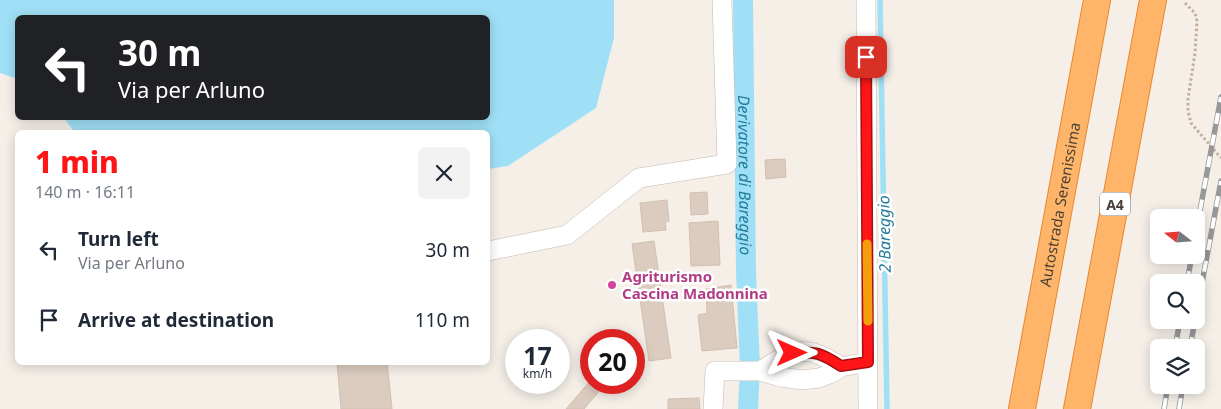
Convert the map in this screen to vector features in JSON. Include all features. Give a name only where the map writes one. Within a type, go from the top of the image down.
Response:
[{"type":"highway","name":"Autostrada Serenissima","points":[[1022,409],[1097,0]]},
{"type":"highway","name":"A4","points":[[1078,409],[1153,0]]},
{"type":"street","points":[[490,251],[567,236],[639,178],[727,164],[722,0]]},
{"type":"street","points":[[866,0],[868,409]]},
{"type":"street","points":[[760,371],[787,355],[811,351],[825,356],[841,366]]},
{"type":"street","points":[[713,409],[715,371],[760,371],[802,380],[832,374],[841,366],[868,362]]},
{"type":"path","points":[[1185,3],[1195,13],[1197,21],[1188,111],[1191,123],[1221,158]]},
{"type":"water","points":[[0,0],[614,0],[614,38],[596,108],[508,166],[490,169],[490,130],[73,130],[65,120],[490,120],[490,15],[15,15],[15,78],[0,73]]},
{"type":"building","points":[[785,159],[786,177],[766,179],[765,160]]},
{"type":"building","points":[[707,192],[708,214],[691,215],[690,193]]},
{"type":"building","points":[[667,200],[669,221],[665,222],[666,230],[643,232],[640,203]]},
{"type":"building","points":[[718,221],[720,265],[691,266],[689,223]]},
{"type":"building","points":[[654,241],[671,358],[649,361],[632,244]]},
{"type":"building","points":[[731,285],[737,348],[702,351],[698,315],[707,313],[706,289]]},
{"type":"building","points":[[337,365],[387,365],[392,409],[341,409]]},
{"type":"building","points":[[580,393],[597,394],[584,409],[566,409]]},
{"type":"building","points":[[699,398],[700,409],[668,409],[668,399]]},
{"type":"waterway","name":"Derivatore di Bareggio","points":[[743,0],[746,273],[750,368],[748,409]]},
{"type":"waterway","name":"2 Bareggio","points":[[880,0],[887,409]]},
{"type":"railway","points":[[1200,209],[1221,97]]},
{"type":"railway","points":[[1204,274],[1221,181]]},
{"type":"railway","points":[[1188,274],[1190,264]]},
{"type":"railway","points":[[1177,339],[1178,329]]},
{"type":"railway","points":[[1192,339],[1193,329]]},
{"type":"railway","points":[[1164,409],[1166,394]]},
{"type":"railway","points":[[1179,409],[1182,394]]},
{"type":"slow traffic","points":[[867,244],[868,321]]},
{"type":"place","name":"Agriturismo Cascina Madonnina","points":[[612,285]]},
{"type":"route","points":[[792,353],[811,351],[825,356],[841,366],[868,362],[866,57]]}]
